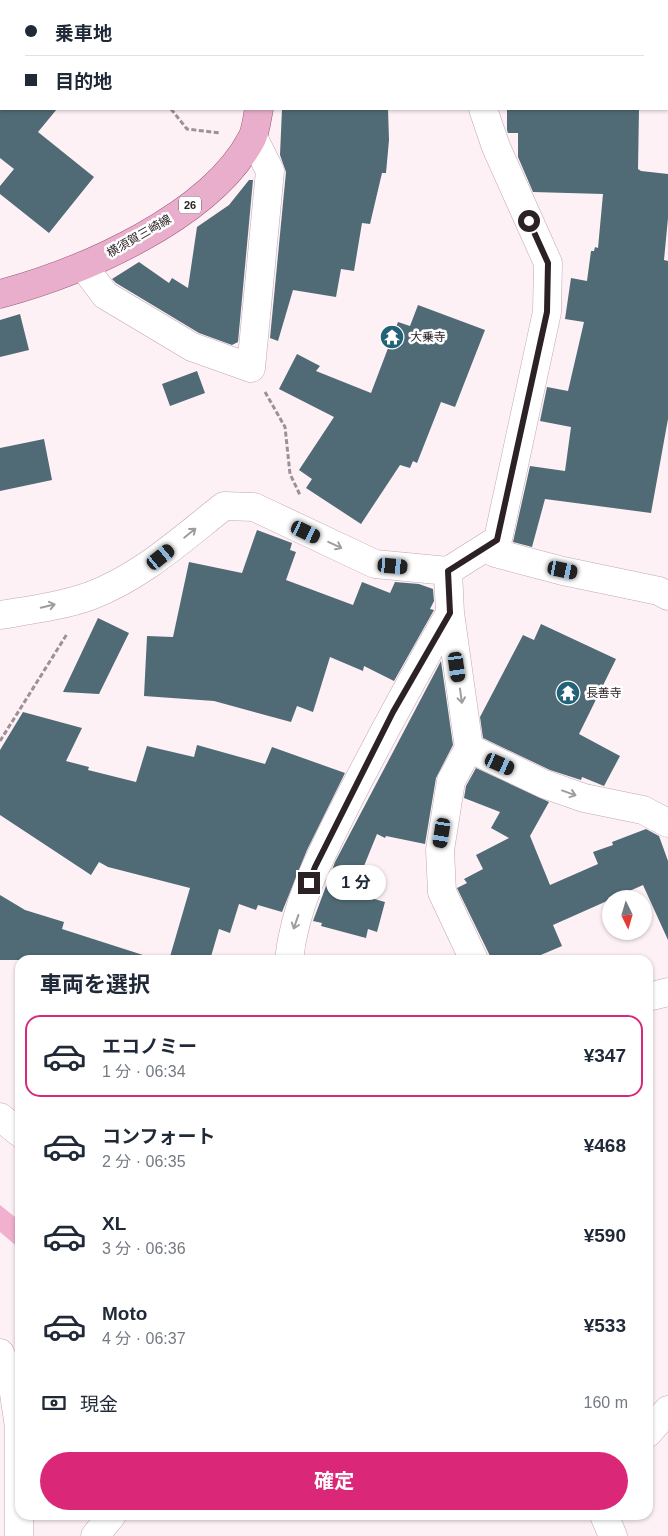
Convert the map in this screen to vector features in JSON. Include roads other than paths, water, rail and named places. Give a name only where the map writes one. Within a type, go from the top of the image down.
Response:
[{"type":"main road","name":"横須賀三崎線","points":[[0,294],[84,267],[148,233],[215,186],[232,168],[253,137],[258,110]]},
{"type":"street","points":[[483,110],[496,148],[548,263],[547,312],[495,553],[665,592]]},
{"type":"street","points":[[84,267],[105,295],[192,347],[251,368],[270,171],[253,137]]},
{"type":"street","points":[[0,615],[43,608],[90,596],[161,557],[224,506],[254,507],[375,564],[448,571],[497,540]]},
{"type":"street","points":[[448,571],[450,613],[469,748],[450,781],[440,850],[442,892],[472,955]]},
{"type":"street","points":[[290,955],[292,933],[315,867],[393,712],[450,613]]},
{"type":"street","points":[[469,748],[544,784],[584,798],[643,810],[668,823]]},
{"type":"street","points":[[653,996],[668,992]]},
{"type":"street","points":[[0,1117],[15,1129]]},
{"type":"street","points":[[0,1353],[12,1380],[15,1400]]},
{"type":"street","points":[[653,1427],[668,1410]]},
{"type":"street","points":[[19,1520],[19,1536]]},
{"type":"street","points":[[95,1536],[108,1520]]},
{"type":"street","points":[[606,1520],[613,1536]]},
{"type":"place","name":"大乗寺","points":[[392,337]]},
{"type":"place","name":"長善寺","points":[[568,693]]}]
